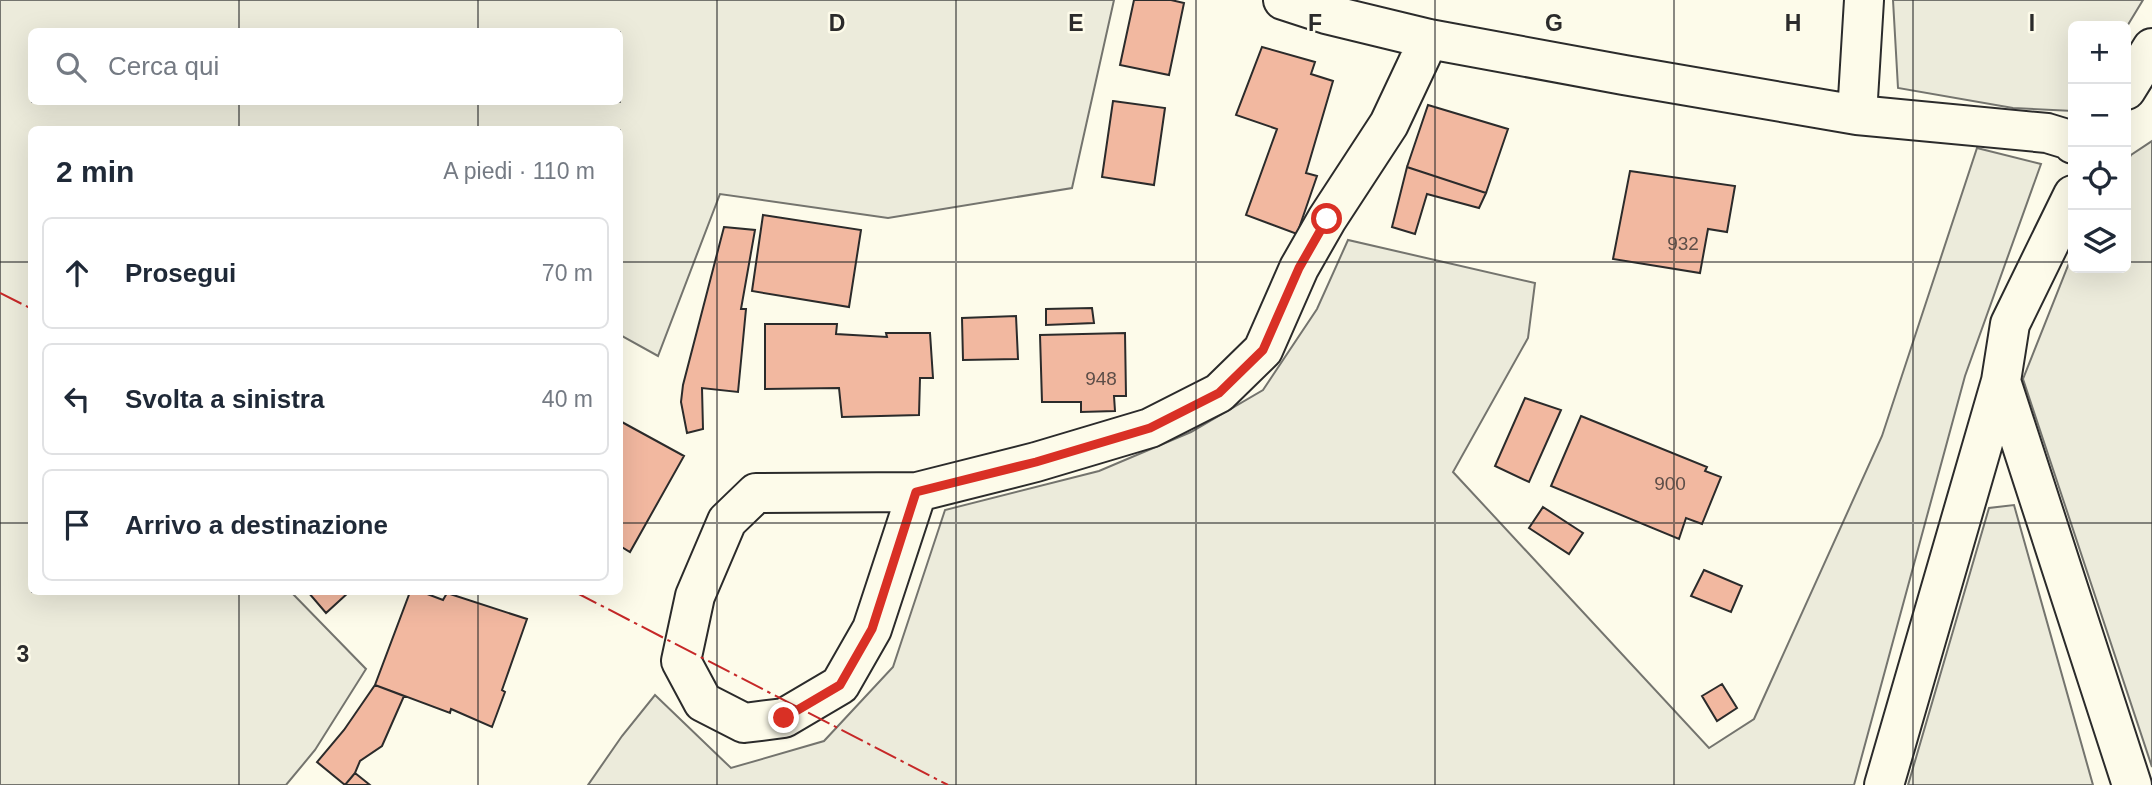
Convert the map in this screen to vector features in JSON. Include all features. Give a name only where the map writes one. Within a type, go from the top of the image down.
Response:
[{"type":"street","points":[[1283,0],[1326,14],[1429,39],[1857,115],[2047,133],[2068,139]]},
{"type":"street","points":[[1857,115],[1864,0]]},
{"type":"street","points":[[916,492],[872,629],[840,685],[784,718],[744,723],[703,702],[681,661],[695,596],[727,522],[756,493],[916,492],[1036,462],[1150,428],[1219,393],[1263,350],[1299,268],[1327,219],[1389,124],[1429,39]]},
{"type":"street","points":[[2130,84],[2152,48]]},
{"type":"street","points":[[1884,785],[2001,381],[2010,324],[2068,205]]},
{"type":"street","points":[[2001,381],[2132,785]]},
{"type":"shaded area","points":[[0,0],[1114,0],[1072,188],[888,218],[720,194],[658,356],[623,337],[623,126],[28,126],[28,595],[294,595],[366,669],[315,750],[286,785],[0,785]]},
{"type":"shaded area","points":[[1893,0],[2143,0],[2130,21],[2068,21],[2068,111],[2013,108],[1898,88]]},
{"type":"shaded area","points":[[2152,141],[2152,767],[2023,379],[2068,266],[2068,273],[2131,273],[2131,155]]},
{"type":"shaded area","points":[[1977,148],[2041,164],[1965,376],[1854,785],[588,785],[655,695],[731,768],[824,741],[893,667],[945,510],[1099,471],[1191,432],[1263,390],[1317,309],[1348,240],[1535,283],[1528,338],[1453,472],[1709,748],[1754,719],[1882,436]]},
{"type":"shaded area","points":[[2014,505],[2093,785],[1908,785],[1989,508]]},
{"type":"building","points":[[1134,0],[1171,0],[1184,3],[1169,75],[1120,65]]},
{"type":"building","points":[[1262,47],[1315,62],[1311,74],[1333,81],[1306,173],[1317,176],[1297,234],[1246,215],[1277,129],[1236,115]]},
{"type":"building","points":[[1113,101],[1165,108],[1154,185],[1102,177]]},
{"type":"building","points":[[1428,105],[1508,129],[1486,193],[1407,167]]},
{"type":"building","points":[[1407,167],[1486,193],[1479,208],[1427,194],[1415,234],[1392,227]]},
{"type":"building","points":[[1630,171],[1735,186],[1727,232],[1708,229],[1700,273],[1613,259]]},
{"type":"building","points":[[763,215],[861,230],[849,307],[752,291]]},
{"type":"building","points":[[724,227],[755,230],[741,309],[746,309],[738,392],[702,388],[703,429],[687,433],[681,402],[683,385]]},
{"type":"building","points":[[1092,308],[1094,323],[1046,325],[1046,309]]},
{"type":"building","points":[[1016,316],[1018,359],[963,360],[962,318]]},
{"type":"building","points":[[765,324],[837,324],[836,334],[887,337],[886,333],[930,333],[933,378],[920,378],[919,415],[842,417],[839,388],[765,389]]},
{"type":"building","points":[[1125,333],[1126,396],[1114,396],[1115,411],[1081,412],[1081,402],[1042,402],[1040,335]]},
{"type":"building","points":[[1525,398],[1561,410],[1529,482],[1495,466]]},
{"type":"building","points":[[1581,416],[1707,467],[1705,471],[1721,477],[1702,524],[1686,518],[1679,539],[1551,486]]},
{"type":"building","points":[[623,423],[684,456],[630,552],[623,548]]},
{"type":"building","points":[[1543,507],[1583,533],[1569,554],[1529,528]]},
{"type":"building","points":[[1704,570],[1742,586],[1731,612],[1691,596]]},
{"type":"building","points":[[311,595],[346,595],[326,613]]},
{"type":"building","points":[[409,595],[430,595],[443,600],[446,595],[453,595],[527,619],[492,727],[451,709],[450,713],[375,685]]},
{"type":"building","points":[[1722,684],[1737,708],[1717,721],[1702,696]]},
{"type":"building","points":[[375,685],[404,696],[382,746],[360,761],[355,773],[345,785],[317,762],[344,730]]},
{"type":"building","points":[[355,773],[370,785],[345,785]]},
{"type":"power","points":[[0,293],[28,307]]},
{"type":"power","points":[[581,595],[948,785]]},
{"type":"route","points":[[784,718],[840,685],[872,629],[916,492],[1036,462],[1150,428],[1219,393],[1263,350],[1299,268],[1327,219]]}]
